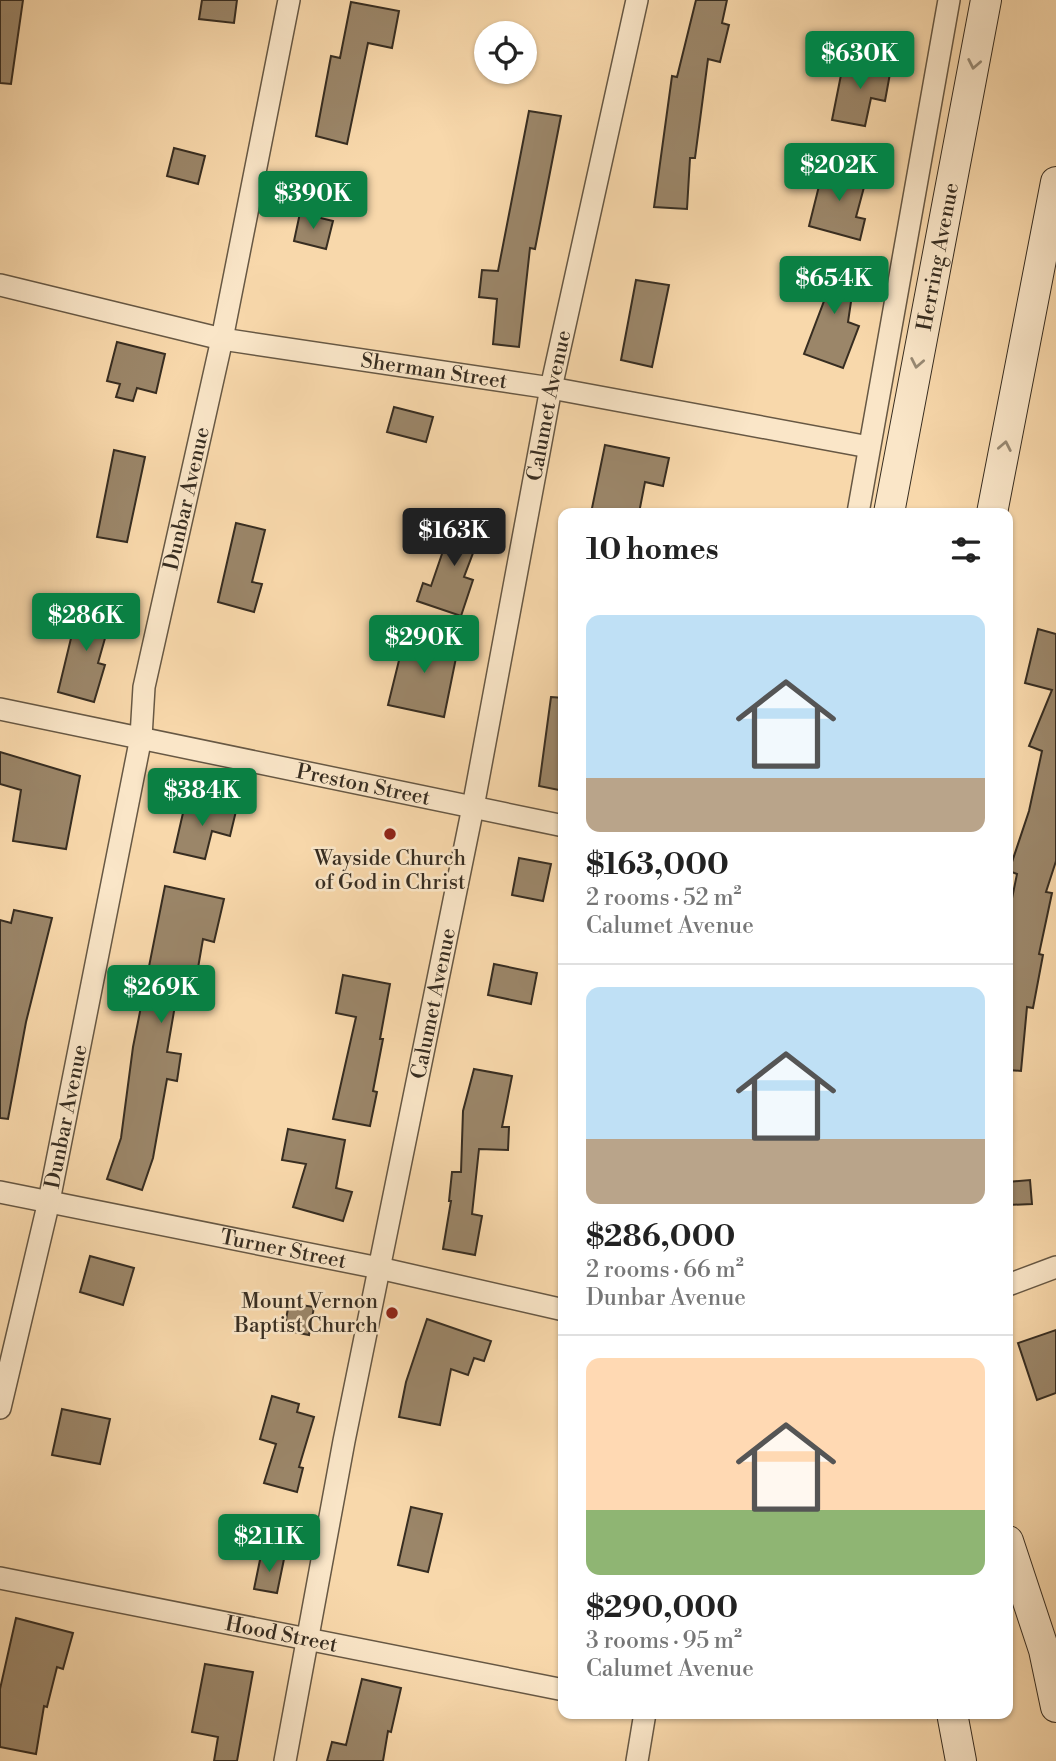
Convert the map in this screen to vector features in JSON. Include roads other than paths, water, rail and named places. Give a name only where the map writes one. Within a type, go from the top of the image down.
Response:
[{"type":"main road","name":"Herring Avenue","points":[[890,508],[986,0]]},
{"type":"main road","points":[[993,508],[1056,182]]},
{"type":"main road","points":[[1013,1556],[1044,1650],[1056,1707]]},
{"type":"main road","points":[[953,1719],[961,1761]]},
{"type":"street","name":"Dunbar Avenue","points":[[0,1408],[49,1200],[141,737],[144,687],[222,339],[289,0]]},
{"type":"street","name":"Calumet Avenue","points":[[285,1761],[344,1441],[472,807],[551,388],[637,0]]},
{"type":"street","points":[[859,508],[949,0]]},
{"type":"street","name":"Sherman Street","points":[[0,285],[222,339],[551,388],[869,447]]},
{"type":"street","name":"Preston Street","points":[[0,709],[558,825]]},
{"type":"street","name":"Turner Street","points":[[0,1192],[379,1268],[558,1309]]},
{"type":"street","points":[[1013,1283],[1056,1267]]},
{"type":"street","name":"Hood Street","points":[[0,1578],[558,1689]]},
{"type":"street","points":[[636,1761],[644,1719]]},
{"type":"place","name":"Wayside Church of God in Christ","points":[[390,834]]},
{"type":"place","name":"Mount Vernon Baptist Church","points":[[392,1313]]}]
